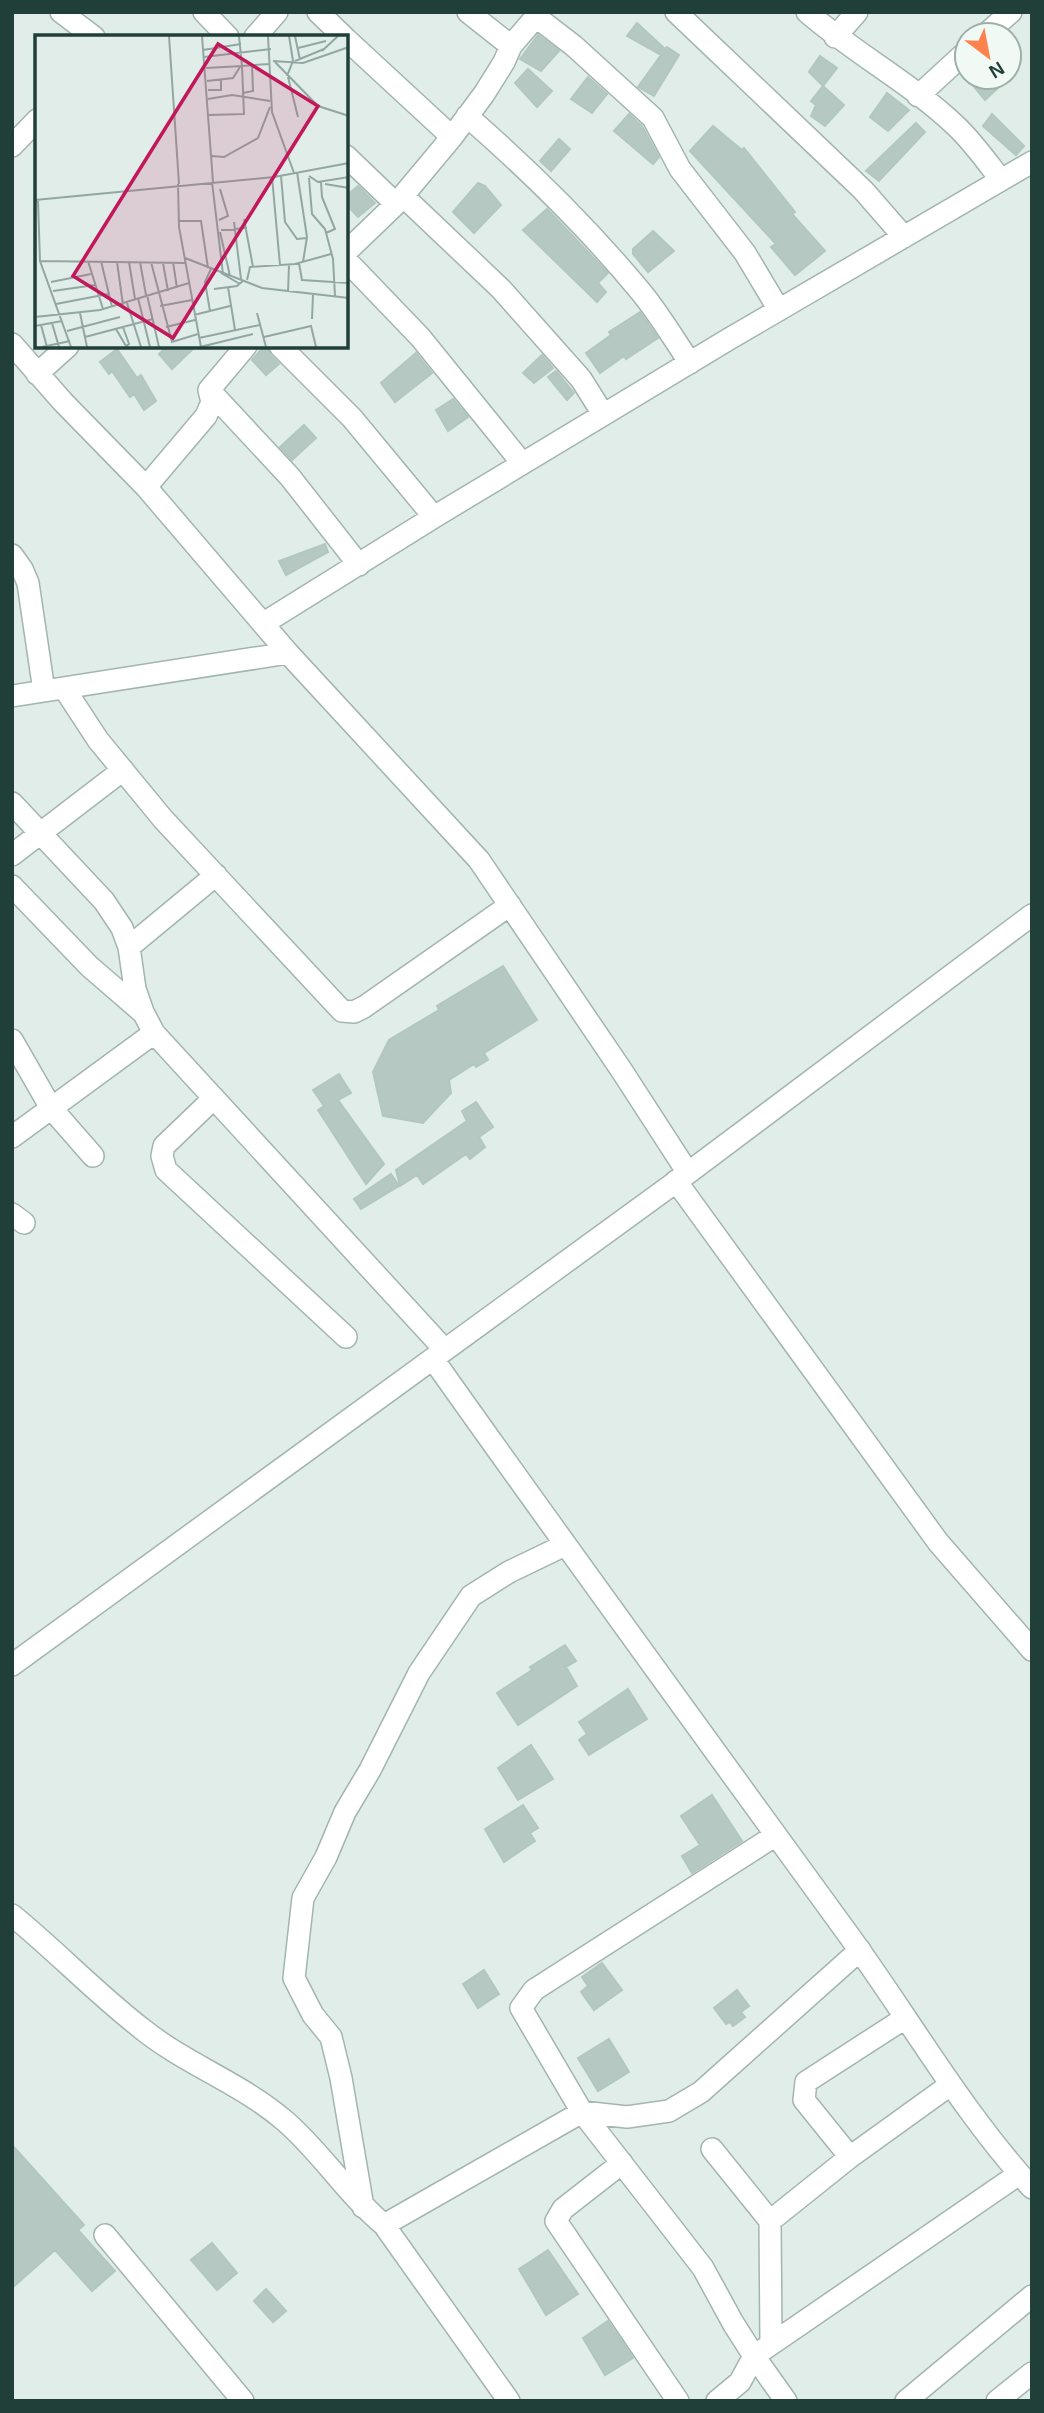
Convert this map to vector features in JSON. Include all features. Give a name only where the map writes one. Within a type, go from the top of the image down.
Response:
[{"type":"street","points":[[61,12],[91,35]]},
{"type":"street","points":[[204,12],[226,35]]},
{"type":"street","points":[[257,35],[277,12]]},
{"type":"street","points":[[318,12],[342,35]]},
{"type":"street","points":[[468,12],[510,46]]},
{"type":"street","points":[[807,12],[835,37],[957,127],[1001,180]]},
{"type":"street","points":[[835,37],[857,12]]},
{"type":"street","points":[[348,250],[399,200],[452,136],[504,62],[510,46],[538,14],[653,118],[680,169],[745,253],[779,310]]},
{"type":"street","points":[[691,17],[863,190],[904,237]]},
{"type":"street","points":[[348,41],[452,136]]},
{"type":"street","points":[[918,96],[953,64]]},
{"type":"street","points":[[467,116],[519,162],[595,240],[642,293],[690,363]]},
{"type":"street","points":[[12,146],[35,122]]},
{"type":"street","points":[[348,158],[468,255],[581,379],[603,414]]},
{"type":"street","points":[[264,623],[603,414],[1032,162]]},
{"type":"street","points":[[348,262],[420,337],[522,463]]},
{"type":"street","points":[[12,345],[146,487],[288,653],[479,860],[622,1070],[682,1177],[938,1542],[1032,1650]]},
{"type":"street","points":[[37,374],[66,348]]},
{"type":"street","points":[[209,390],[244,348]]},
{"type":"street","points":[[282,348],[352,418],[433,517]]},
{"type":"street","points":[[146,487],[206,416],[212,402],[209,390]]},
{"type":"street","points":[[209,390],[290,477],[359,565]]},
{"type":"street","points":[[12,555],[28,583],[54,689],[163,820],[342,1011],[354,1013],[510,905]]},
{"type":"street","points":[[12,696],[288,653]]},
{"type":"street","points":[[12,855],[123,770]]},
{"type":"street","points":[[12,803],[104,901],[122,928],[129,947],[135,989],[154,1033],[439,1354],[565,1545],[860,1950],[950,2085],[1026,2181],[762,2350],[740,2382],[716,2401]]},
{"type":"street","points":[[129,947],[216,875]]},
{"type":"street","points":[[12,886],[89,966],[143,1012]]},
{"type":"street","points":[[12,1665],[682,1177],[1032,915]]},
{"type":"street","points":[[12,1138],[154,1033]]},
{"type":"street","points":[[12,1040],[51,1108],[93,1156]]},
{"type":"street","points":[[214,1098],[164,1146],[162,1156],[166,1170],[346,1337]]},
{"type":"street","points":[[363,2207],[331,2037],[313,2015],[294,1978],[303,1898],[419,1673],[471,1596],[509,1572],[565,1545]]},
{"type":"street","points":[[776,1835],[534,1990],[521,2008],[582,2112],[704,2268],[733,2323],[762,2350],[786,2401]]},
{"type":"street","points":[[12,1915],[142,2029],[202,2069],[246,2092],[284,2120],[319,2154],[363,2207],[384,2225],[509,2401]]},
{"type":"street","points":[[384,2225],[582,2112],[628,2117],[668,2111],[701,2092],[860,1950]]},
{"type":"street","points":[[850,2157],[804,2100],[806,2082],[905,2018]]},
{"type":"street","points":[[770,2221],[850,2157],[950,2085]]},
{"type":"street","points":[[712,2149],[770,2221],[762,2350]]},
{"type":"street","points":[[622,2163],[563,2209],[556,2221],[678,2401]]},
{"type":"street","points":[[105,2235],[243,2401]]},
{"type":"street","points":[[906,2401],[1032,2296]]},
{"type":"street","points":[[997,2401],[1032,2373]]},
{"type":"building","points":[[637,23],[665,49],[667,47],[679,55],[654,96],[638,87],[661,55],[627,36]]},
{"type":"building","points":[[538,35],[559,51],[541,71],[520,59]]},
{"type":"building","points":[[820,56],[837,68],[823,86],[809,72]]},
{"type":"building","points":[[528,69],[552,91],[537,107],[515,83]]},
{"type":"building","points":[[588,77],[607,94],[592,113],[571,99]]},
{"type":"building","points":[[823,86],[844,105],[825,126],[811,116],[816,105],[811,101]]},
{"type":"building","points":[[978,91],[995,91],[985,100]]},
{"type":"building","points":[[887,93],[909,110],[888,131],[870,117]]},
{"type":"building","points":[[629,114],[642,126],[659,157],[653,164],[614,131]]},
{"type":"building","points":[[992,114],[1024,146],[1016,155],[983,126]]},
{"type":"building","points":[[916,123],[925,132],[879,181],[866,171]]},
{"type":"building","points":[[713,126],[742,150],[744,148],[795,212],[792,214],[825,251],[795,275],[771,247],[776,244],[690,151]]},
{"type":"building","points":[[559,139],[570,149],[551,171],[540,161]]},
{"type":"building","points":[[478,183],[485,186],[501,205],[474,233],[453,212]]},
{"type":"building","points":[[358,186],[375,203],[358,217],[348,206],[348,194]]},
{"type":"building","points":[[547,209],[608,273],[598,283],[606,292],[597,302],[523,230]]},
{"type":"building","points":[[653,231],[674,251],[648,272],[633,254],[633,249]]},
{"type":"building","points":[[640,312],[658,338],[626,359],[624,356],[600,373],[586,353],[611,335],[609,332]]},
{"type":"building","points":[[165,348],[194,348],[172,369],[159,354]]},
{"type":"building","points":[[262,348],[268,348],[270,355],[279,364],[266,375],[252,360]]},
{"type":"building","points":[[117,349],[137,378],[141,375],[156,401],[144,410],[134,394],[130,397],[112,371],[109,374],[100,362]]},
{"type":"building","points":[[416,353],[432,373],[395,402],[381,383]]},
{"type":"building","points":[[542,355],[553,368],[534,383],[523,373]]},
{"type":"building","points":[[556,371],[574,393],[567,400],[548,377]]},
{"type":"building","points":[[453,399],[468,417],[448,431],[436,410]]},
{"type":"building","points":[[304,425],[316,438],[292,460],[280,447]]},
{"type":"building","points":[[325,544],[328,552],[286,575],[279,561]]},
{"type":"building","points":[[503,966],[537,1020],[484,1053],[488,1060],[476,1067],[474,1064],[449,1080],[451,1093],[423,1123],[383,1116],[373,1072],[389,1040],[439,1010],[437,1006]]},
{"type":"building","points":[[339,1074],[351,1093],[338,1100],[384,1164],[366,1184],[318,1110],[324,1106],[313,1090]]},
{"type":"building","points":[[476,1102],[493,1127],[479,1137],[485,1147],[470,1159],[466,1154],[423,1184],[417,1175],[400,1186],[396,1170],[467,1121],[462,1111]]},
{"type":"building","points":[[391,1174],[399,1186],[361,1209],[354,1199]]},
{"type":"building","points":[[565,1645],[576,1661],[566,1667],[577,1686],[518,1725],[497,1693],[532,1670],[530,1667]]},
{"type":"building","points":[[628,1689],[647,1719],[589,1755],[579,1740],[587,1734],[579,1722]]},
{"type":"building","points":[[531,1745],[553,1779],[518,1800],[498,1768]]},
{"type":"building","points":[[712,1795],[742,1841],[692,1873],[682,1856],[700,1845],[681,1816]]},
{"type":"building","points":[[523,1805],[538,1828],[530,1833],[535,1841],[504,1862],[485,1829]]},
{"type":"building","points":[[602,1963],[622,1990],[594,2010],[581,1992],[588,1986],[582,1977]]},
{"type":"building","points":[[484,1970],[499,1994],[478,2008],[463,1984]]},
{"type":"building","points":[[737,1990],[749,2006],[741,2012],[745,2017],[733,2026],[730,2022],[726,2024],[714,2008]]},
{"type":"building","points":[[609,2039],[629,2072],[598,2091],[578,2058]]},
{"type":"building","points":[[12,2145],[84,2225],[78,2230],[115,2271],[92,2291],[55,2250],[12,2288]]},
{"type":"building","points":[[212,2243],[237,2273],[217,2290],[191,2260]]},
{"type":"building","points":[[548,2250],[578,2294],[546,2315],[519,2269]]},
{"type":"building","points":[[266,2289],[286,2311],[273,2322],[254,2301]]},
{"type":"building","points":[[608,2321],[633,2358],[605,2375],[583,2338]]}]
